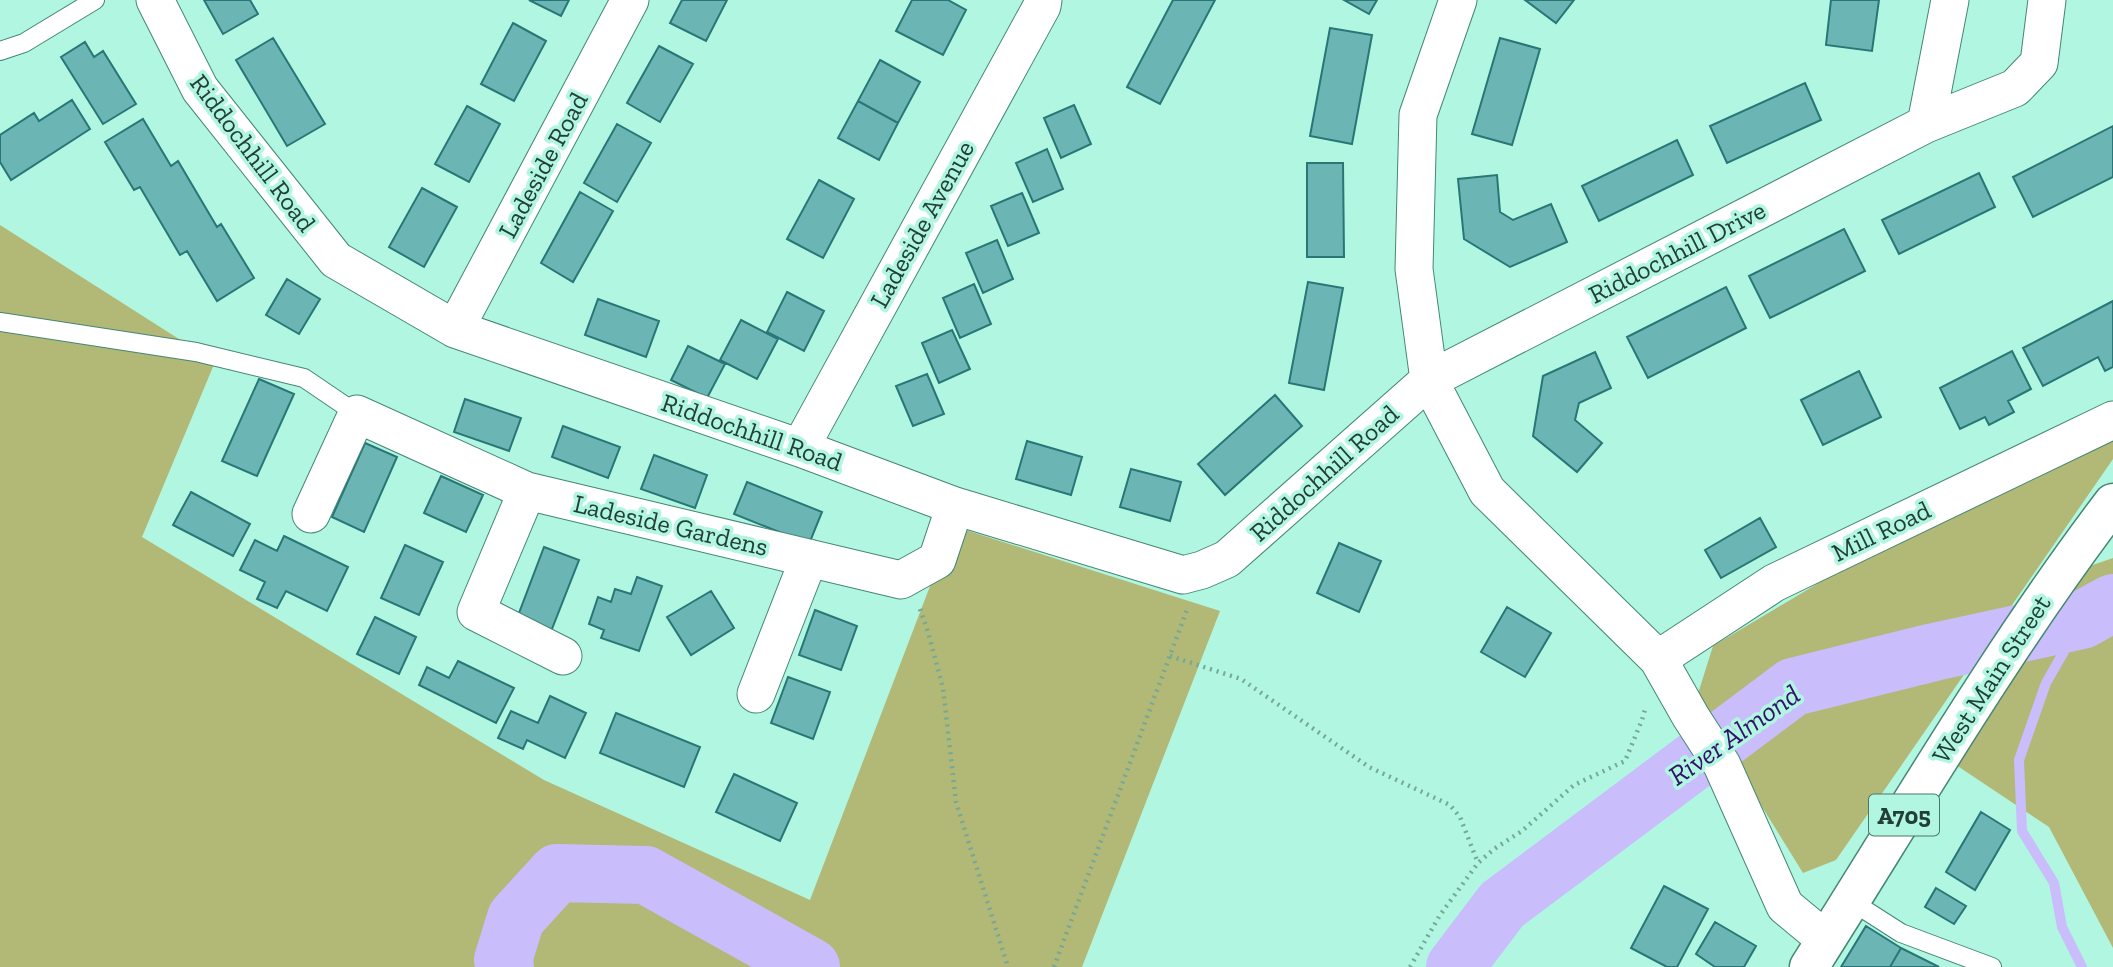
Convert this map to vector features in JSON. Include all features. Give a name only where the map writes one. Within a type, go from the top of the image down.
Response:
[{"type":"main road","name":"West Main Street","points":[[1817,953],[2000,663],[2068,562],[2113,503]]},
{"type":"street","name":"Riddochhill Road","points":[[155,0],[200,89],[336,260],[456,329],[800,448],[955,506],[1183,575],[1227,559],[1429,380]]},
{"type":"street","name":"Ladeside Road","points":[[456,329],[630,0]]},
{"type":"street","name":"Ladeside Avenue","points":[[800,448],[1043,0]]},
{"type":"street","points":[[1458,0],[1418,115],[1413,270],[1429,380],[1487,491],[1658,659],[1722,765],[1785,906],[1817,953]]},
{"type":"street","points":[[1926,124],[1950,0]]},
{"type":"street","name":"Riddochhill Drive","points":[[1429,380],[1926,124],[2015,89],[2039,63],[2047,0]]},
{"type":"street","points":[[311,514],[357,414]]},
{"type":"street","name":"Ladeside Gardens","points":[[357,414],[527,491],[901,580],[908,576]]},
{"type":"street","name":"Mill Road","points":[[1658,659],[1774,583],[2113,420]]},
{"type":"street","points":[[527,491],[476,612],[563,656]]},
{"type":"street","points":[[908,576],[937,560],[955,506]]},
{"type":"street","points":[[756,694],[809,558]]},
{"type":"lane","points":[[0,51],[24,43],[95,0]]},
{"type":"lane","points":[[0,322],[196,352],[304,378],[357,414]]},
{"type":"lane","points":[[1851,901],[1901,933],[1992,967]]},
{"type":"path","points":[[1054,967],[1202,570]]},
{"type":"path","points":[[908,576],[928,632],[943,688],[956,802],[1009,967]]},
{"type":"path","points":[[1170,656],[1241,679],[1369,767],[1450,805],[1460,817],[1478,863]]},
{"type":"path","points":[[1410,967],[1440,915],[1478,863],[1522,831],[1574,785],[1625,761],[1642,720],[1658,659]]},
{"type":"green space","points":[[0,225],[215,362],[142,537],[544,780],[810,900],[953,526],[1220,611],[1082,967],[0,967]]},
{"type":"green space","points":[[2113,435],[2113,459],[1836,860],[1803,873],[1696,700],[1713,646],[1864,556]]},
{"type":"green space","points":[[2113,558],[2113,948],[2049,827],[1953,763],[2084,568]]},
{"type":"building","points":[[204,0],[250,0],[258,14],[223,34]]},
{"type":"building","points":[[529,0],[569,0],[561,16]]},
{"type":"building","points":[[682,0],[727,0],[706,41],[670,23]]},
{"type":"building","points":[[912,0],[948,0],[966,10],[943,55],[896,31]]},
{"type":"building","points":[[1173,0],[1215,0],[1160,104],[1127,87]]},
{"type":"building","points":[[1344,0],[1377,0],[1369,14]]},
{"type":"building","points":[[1525,0],[1574,0],[1556,23]]},
{"type":"building","points":[[1831,0],[1879,0],[1872,51],[1826,45]]},
{"type":"building","points":[[513,23],[546,41],[514,101],[481,84]]},
{"type":"building","points":[[1330,28],[1372,35],[1352,144],[1310,136]]},
{"type":"building","points":[[273,38],[325,124],[287,146],[236,60]]},
{"type":"building","points":[[1500,38],[1540,49],[1512,145],[1472,134]]},
{"type":"building","points":[[85,42],[94,57],[103,51],[136,104],[103,124],[61,57]]},
{"type":"building","points":[[659,46],[693,64],[660,122],[627,103]]},
{"type":"building","points":[[880,60],[920,82],[898,123],[858,101]]},
{"type":"building","points":[[1805,83],[1821,120],[1727,163],[1710,126]]},
{"type":"building","points":[[72,100],[90,129],[11,180],[0,162],[0,135],[34,113],[39,121]]},
{"type":"building","points":[[858,101],[898,123],[879,160],[838,138]]},
{"type":"building","points":[[1074,105],[1091,144],[1061,158],[1044,118]]},
{"type":"building","points":[[467,106],[500,124],[469,182],[435,164]]},
{"type":"building","points":[[143,119],[171,166],[178,161],[217,227],[221,224],[254,278],[217,301],[187,251],[180,255],[140,187],[134,190],[105,142]]},
{"type":"building","points":[[617,124],[651,143],[617,202],[584,183]]},
{"type":"building","points":[[2113,126],[2113,177],[2033,217],[2013,177]]},
{"type":"building","points":[[1677,140],[1693,175],[1599,221],[1582,186]]},
{"type":"building","points":[[1047,149],[1063,189],[1033,202],[1016,163]]},
{"type":"building","points":[[1307,163],[1343,163],[1344,257],[1307,257]]},
{"type":"building","points":[[1979,173],[1995,207],[1899,254],[1882,220]]},
{"type":"building","points":[[1497,175],[1500,212],[1513,220],[1551,204],[1567,242],[1510,267],[1464,239],[1458,179]]},
{"type":"building","points":[[819,180],[854,199],[823,258],[787,239]]},
{"type":"building","points":[[422,188],[457,207],[424,267],[389,247]]},
{"type":"building","points":[[580,192],[613,211],[573,282],[541,263]]},
{"type":"building","points":[[1022,193],[1039,233],[1008,246],[991,206]]},
{"type":"building","points":[[1844,229],[1865,271],[1770,318],[1749,276]]},
{"type":"building","points":[[997,240],[1013,279],[983,293],[966,253]]},
{"type":"building","points":[[287,279],[320,299],[299,334],[266,315]]},
{"type":"building","points":[[1308,282],[1343,288],[1324,390],[1289,383]]},
{"type":"building","points":[[974,284],[991,324],[960,338],[943,298]]},
{"type":"building","points":[[1726,287],[1746,328],[1648,378],[1627,337]]},
{"type":"building","points":[[787,292],[824,311],[804,351],[767,332]]},
{"type":"building","points":[[598,299],[659,321],[646,357],[585,335]]},
{"type":"building","points":[[2113,301],[2113,367],[2105,371],[2098,357],[2043,386],[2023,348]]},
{"type":"building","points":[[741,320],[778,339],[757,379],[720,360]]},
{"type":"building","points":[[952,330],[970,369],[939,383],[922,343]]},
{"type":"building","points":[[688,346],[725,364],[707,398],[671,380]]},
{"type":"building","points":[[2012,351],[2031,389],[2008,401],[2014,412],[1989,425],[1985,417],[1960,429],[1940,388]]},
{"type":"building","points":[[1595,352],[1611,388],[1579,403],[1575,420],[1602,443],[1577,472],[1533,436],[1543,376]]},
{"type":"building","points":[[1859,371],[1881,417],[1823,445],[1801,400]]},
{"type":"building","points":[[927,374],[944,414],[913,426],[896,386]]},
{"type":"building","points":[[259,379],[294,394],[257,476],[222,461]]},
{"type":"building","points":[[1275,395],[1302,426],[1225,495],[1198,464]]},
{"type":"building","points":[[465,399],[521,418],[509,451],[454,432]]},
{"type":"building","points":[[563,426],[620,447],[608,478],[552,457]]},
{"type":"building","points":[[1027,441],[1082,457],[1071,495],[1016,479]]},
{"type":"building","points":[[365,443],[397,457],[364,532],[332,517]]},
{"type":"building","points":[[654,455],[707,475],[695,508],[641,489]]},
{"type":"building","points":[[1131,469],[1181,482],[1170,521],[1120,507]]},
{"type":"building","points":[[441,476],[483,495],[466,532],[424,513]]},
{"type":"building","points":[[747,482],[822,512],[809,544],[734,514]]},
{"type":"building","points":[[191,492],[250,524],[233,556],[173,525]]},
{"type":"building","points":[[1760,518],[1776,547],[1721,578],[1705,550]]},
{"type":"building","points":[[284,536],[348,567],[327,611],[286,591],[277,608],[257,599],[265,582],[240,570],[255,540],[277,551]]},
{"type":"building","points":[[1339,543],[1381,561],[1359,612],[1317,593]]},
{"type":"building","points":[[405,545],[443,562],[419,615],[381,598]]},
{"type":"building","points":[[544,547],[579,560],[550,634],[516,621]]},
{"type":"building","points":[[637,577],[662,586],[639,651],[601,638],[604,630],[589,624],[598,597],[611,602],[615,589],[631,594]]},
{"type":"building","points":[[711,591],[734,628],[691,655],[667,617]]},
{"type":"building","points":[[1507,607],[1551,633],[1525,677],[1481,652]]},
{"type":"building","points":[[815,610],[857,626],[841,670],[799,655]]},
{"type":"building","points":[[375,617],[416,637],[399,674],[357,654]]},
{"type":"building","points":[[458,661],[514,688],[496,723],[419,685],[427,667],[449,678]]},
{"type":"building","points":[[788,677],[830,692],[813,739],[771,723]]},
{"type":"building","points":[[550,696],[586,713],[565,758],[527,740],[523,749],[498,738],[511,711],[538,723]]},
{"type":"building","points":[[616,713],[700,747],[684,787],[600,753]]},
{"type":"building","points":[[734,774],[797,803],[780,841],[716,812]]},
{"type":"building","points":[[1981,812],[2010,830],[1975,890],[1946,872]]},
{"type":"building","points":[[1664,886],[1708,909],[1677,967],[1667,967],[1631,948]]},
{"type":"building","points":[[1936,888],[1966,906],[1954,924],[1925,907]]},
{"type":"building","points":[[1715,922],[1756,946],[1744,967],[1715,967],[1696,954]]},
{"type":"building","points":[[1866,926],[1901,948],[1890,967],[1841,967]]},
{"type":"building","points":[[1901,948],[1939,967],[1890,967]]},
{"type":"waterway","name":"River Almond","points":[[1455,967],[1502,905],[1793,687],[1934,652],[2082,620],[2113,603]]},
{"type":"waterway","points":[[2082,620],[2046,683],[2019,760],[2022,831],[2054,883],[2062,927],[2082,967]]},
{"type":"waterway","name":"River Almond","points":[[505,967],[503,960],[516,918],[557,873],[646,875],[811,967]]}]
